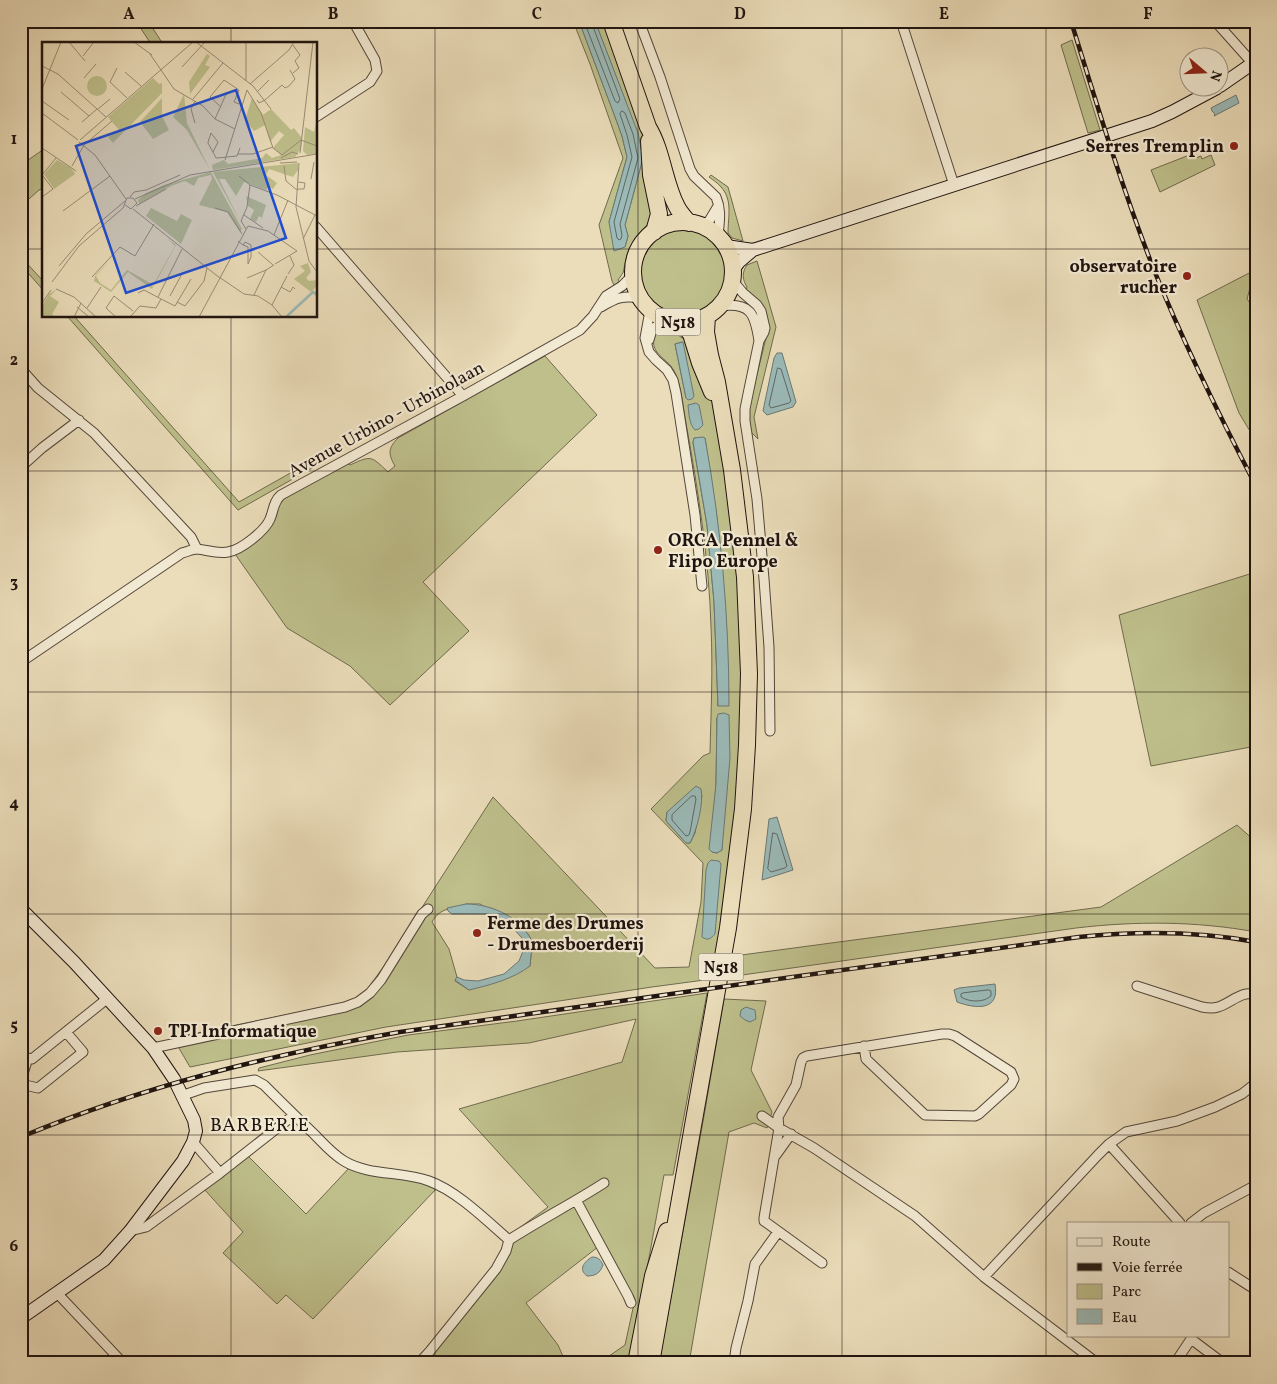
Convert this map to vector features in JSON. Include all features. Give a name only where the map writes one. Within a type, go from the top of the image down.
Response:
[{"type":"highway","points":[[611,21],[648,126],[655,139],[678,209],[695,224],[710,230],[722,241],[731,258],[733,275]]},
{"type":"highway","points":[[648,126],[651,174],[658,214],[654,232]]},
{"type":"highway","points":[[654,232],[674,224],[695,224]]},
{"type":"highway","name":"N518","points":[[654,232],[640,248],[635,261],[634,274],[636,286],[644,303],[656,314],[673,320],[695,321],[707,316],[720,306],[728,294],[733,275]]},
{"type":"highway","name":"N518","points":[[651,1363],[728,928],[743,809],[748,745],[749,674],[745,577],[732,470],[723,414],[706,332],[707,316]]},
{"type":"highway","name":"N518","points":[[673,320],[690,334],[709,386],[723,414]]},
{"type":"highway","name":"N518","points":[[636,1363],[652,1276],[682,1187]]},
{"type":"main road","points":[[1230,79],[1254,64]]},
{"type":"main road","points":[[733,275],[739,262],[753,250],[1152,121],[1198,98]]},
{"type":"main road","points":[[722,241],[753,250]]},
{"type":"main road","points":[[21,909],[108,998],[153,1048],[169,1071],[194,1120],[196,1131],[193,1142],[183,1161],[130,1231],[104,1260],[21,1318]]},
{"type":"street","points":[[318,116],[370,82],[378,71],[375,60],[353,21]]},
{"type":"street","points":[[639,21],[690,168],[694,176],[716,197],[721,212],[722,241]]},
{"type":"street","points":[[901,21],[954,185]]},
{"type":"street","points":[[1214,21],[1254,64]]},
{"type":"street","points":[[695,224],[709,221],[718,206]]},
{"type":"street","points":[[318,229],[463,396]]},
{"type":"street","name":"Avenue Urbino - Urbinolaan","points":[[197,549],[216,553],[238,549],[263,529],[268,522],[276,499],[281,495],[580,330],[599,308],[606,296],[622,286],[634,274]]},
{"type":"street","points":[[733,275],[743,293],[761,311],[765,328],[759,341],[744,409],[757,499],[770,647],[770,731]]},
{"type":"street","name":"Avenue Urbino - Urbinolaan","points":[[599,308],[612,300],[626,296],[644,303]]},
{"type":"street","points":[[644,303],[649,316],[645,338],[649,352],[667,370],[674,386],[695,515],[702,586]]},
{"type":"street","points":[[720,306],[738,305],[746,308],[752,314],[755,321],[759,341]]},
{"type":"street","points":[[647,345],[652,330],[673,320]]},
{"type":"street","points":[[21,369],[38,388],[94,433],[191,537],[197,549],[182,554],[21,662]]},
{"type":"street","points":[[21,467],[42,448],[79,420]]},
{"type":"street","points":[[153,1048],[358,1002],[370,993],[381,980],[422,914],[428,909]]},
{"type":"street","points":[[1137,986],[1212,1009],[1220,1007],[1247,993],[1256,996]]},
{"type":"street","points":[[66,1032],[82,1052],[38,1088],[21,1082],[25,1057],[32,1059],[108,998]]},
{"type":"street","points":[[822,1262],[764,1221],[775,1158],[779,1128],[778,1117],[796,1085],[803,1058],[864,1046],[949,1034],[1011,1072],[1014,1079],[1011,1085],[975,1116],[925,1114],[866,1059],[864,1046]]},
{"type":"street","points":[[181,1096],[204,1088],[255,1080],[264,1085],[342,1160],[366,1169],[429,1181],[450,1192],[508,1240]]},
{"type":"street","points":[[984,1277],[1109,1144],[1126,1132],[1177,1121],[1215,1107],[1242,1094],[1256,1083]]},
{"type":"street","points":[[130,1231],[146,1227],[220,1174],[294,1115]]},
{"type":"street","points":[[762,1116],[814,1148],[915,1216],[984,1277],[1097,1363]]},
{"type":"street","points":[[775,1158],[791,1134]]},
{"type":"street","points":[[193,1142],[220,1174]]},
{"type":"street","points":[[1109,1144],[1179,1222]]},
{"type":"street","points":[[419,1363],[496,1269],[506,1251],[508,1240],[604,1182]]},
{"type":"street","points":[[1192,1222],[1204,1213],[1256,1186]]},
{"type":"street","points":[[576,1200],[631,1303]]},
{"type":"street","points":[[734,1363],[755,1264],[778,1232]]},
{"type":"street","points":[[1230,1273],[1254,1286]]},
{"type":"street","points":[[57,1293],[123,1363]]},
{"type":"street","points":[[1175,1363],[1188,1337],[1223,1363]]},
{"type":"green space","points":[[136,21],[148,21],[162,42],[150,42]]},
{"type":"green space","points":[[573,21],[579,21],[622,136],[627,157],[609,222],[625,247],[628,236],[625,225],[643,158],[637,133],[595,21],[606,21],[643,127],[656,213],[635,238],[627,255],[623,273],[618,280],[620,284],[615,287],[599,225],[623,158]]},
{"type":"green space","points":[[1072,40],[1100,130],[1088,133],[1061,45]]},
{"type":"green space","points":[[42,150],[42,189],[21,206],[21,165]]},
{"type":"green space","points":[[1192,154],[1196,158],[1201,156],[1202,159],[1211,155],[1215,165],[1160,192],[1151,170]]},
{"type":"green space","points":[[711,175],[728,187],[743,241],[732,238],[728,233],[729,209],[727,197],[720,186],[709,177]]},
{"type":"green space","points":[[684,229],[700,233],[714,242],[723,256],[727,272],[723,288],[714,302],[700,311],[684,315],[668,311],[654,302],[645,288],[641,272],[645,256],[654,242],[668,233]]},
{"type":"green space","points":[[21,257],[42,280],[42,289],[21,265]]},
{"type":"green space","points":[[757,261],[776,327],[754,417],[758,439],[751,432],[748,411],[766,338],[767,322],[746,290],[747,287],[743,276],[747,265]]},
{"type":"green space","points":[[1255,270],[1247,299],[1256,311],[1256,441],[1239,413],[1197,300]]},
{"type":"green space","points":[[69,318],[76,318],[239,502],[317,458],[321,463],[238,510]]},
{"type":"green space","points":[[672,330],[682,338],[686,337],[715,406],[735,536],[743,685],[736,826],[712,979],[386,1027],[190,1067],[173,1038],[349,1002],[364,993],[385,965],[493,797],[655,968],[689,967],[701,902],[703,863],[651,809],[703,756],[710,753],[712,658],[710,601],[695,474],[681,393],[673,369],[656,351],[654,346],[656,331],[659,333]],"holes":[[[682,342],[688,400],[686,398],[675,344]],[[694,438],[705,438],[717,518],[726,628],[718,706],[714,602],[707,525],[693,443]],[[717,718],[722,850],[717,853],[712,852]],[[702,795],[695,833],[690,843],[686,843],[666,821],[667,812]],[[466,904],[480,904],[528,934],[534,945],[530,966],[469,990],[455,981],[457,977],[449,949],[432,922],[435,917],[447,909]]]},
{"type":"green space","points":[[545,356],[597,415],[423,582],[469,631],[390,705],[350,666],[287,628],[235,554],[243,550],[281,499],[346,462],[350,465],[371,459],[388,472],[395,466],[390,451],[398,438]]},
{"type":"green space","points":[[1256,572],[1256,746],[1151,766],[1119,615]]},
{"type":"green space","points":[[1237,825],[1256,842],[1256,932],[1234,928],[1166,923],[1098,926],[728,977],[734,956],[1101,907]]},
{"type":"green space","points":[[707,993],[673,1175],[664,1175],[630,1363],[599,1363],[625,1345],[635,1299],[603,1243],[526,1303],[558,1345],[566,1363],[430,1363],[422,1354],[485,1280],[511,1234],[548,1207],[459,1109],[622,1062],[636,1019],[529,1043],[397,1052],[258,1071],[259,1068],[310,1055],[408,1035]]},
{"type":"green space","points":[[724,999],[766,1001],[751,1070],[772,1112],[767,1128],[754,1123],[729,1132],[689,1363],[659,1363],[704,1116]]},
{"type":"green space","points":[[247,1155],[306,1214],[350,1167],[431,1183],[437,1188],[313,1319],[286,1295],[277,1304],[223,1253],[243,1232],[204,1189]]},
{"type":"water","points":[[579,21],[595,21],[638,133],[643,158],[625,225],[628,236],[625,247],[614,251],[609,222],[627,157],[622,136]]},
{"type":"water","points":[[1236,95],[1239,103],[1214,116],[1215,114],[1211,108]]},
{"type":"water","points":[[683,342],[694,396],[688,400],[675,344]]},
{"type":"water","points":[[777,353],[782,353],[796,402],[793,407],[767,415],[763,411],[774,358]]},
{"type":"water","points":[[696,403],[699,405],[703,425],[695,430],[690,422],[688,405]]},
{"type":"water","points":[[694,438],[705,438],[711,471],[720,538],[728,639],[729,706],[718,706],[714,602],[707,525],[693,442]]},
{"type":"water","points":[[724,713],[729,715],[730,758],[722,850],[717,853],[709,849],[716,784],[717,718],[718,714]]},
{"type":"water","points":[[696,786],[701,789],[701,809],[693,838],[690,843],[686,843],[666,821],[667,812]]},
{"type":"water","points":[[777,817],[793,870],[762,880],[769,819]]},
{"type":"water","points":[[711,860],[719,861],[721,864],[715,934],[707,939],[702,937],[706,870]]},
{"type":"water","points":[[466,904],[497,910],[523,928],[534,945],[530,966],[509,978],[469,990],[455,980],[457,977],[464,980],[478,981],[504,974],[519,961],[525,946],[522,938],[510,925],[497,917],[488,914],[452,914],[447,908]]},
{"type":"water","points":[[995,984],[996,993],[994,999],[985,1006],[972,1006],[957,1002],[954,990]]},
{"type":"water","points":[[746,1007],[755,1010],[756,1019],[750,1022],[740,1016],[741,1010]]},
{"type":"water","points":[[592,1257],[599,1259],[603,1265],[597,1274],[587,1276],[583,1271],[583,1266]]},
{"type":"railway","points":[[1071,21],[1100,115],[1154,270],[1202,379],[1256,486]]},
{"type":"railway","points":[[21,1137],[160,1087],[255,1062],[400,1032],[1079,937],[1168,933],[1234,938],[1256,942]]},
{"type":"place","name":"Serres Tremplin","points":[[1234,146]]},
{"type":"place","name":"observatoire rucher","points":[[1187,276]]},
{"type":"place","name":"ORCA Pennel & Flipo Europe","points":[[658,550]]},
{"type":"place","name":"Ferme des Drumes - Drumesboerderij","points":[[477,933]]},
{"type":"place","name":"TPI Informatique","points":[[158,1031]]},
{"type":"district","name":"BARBERIE","points":[[260,1124]]}]
